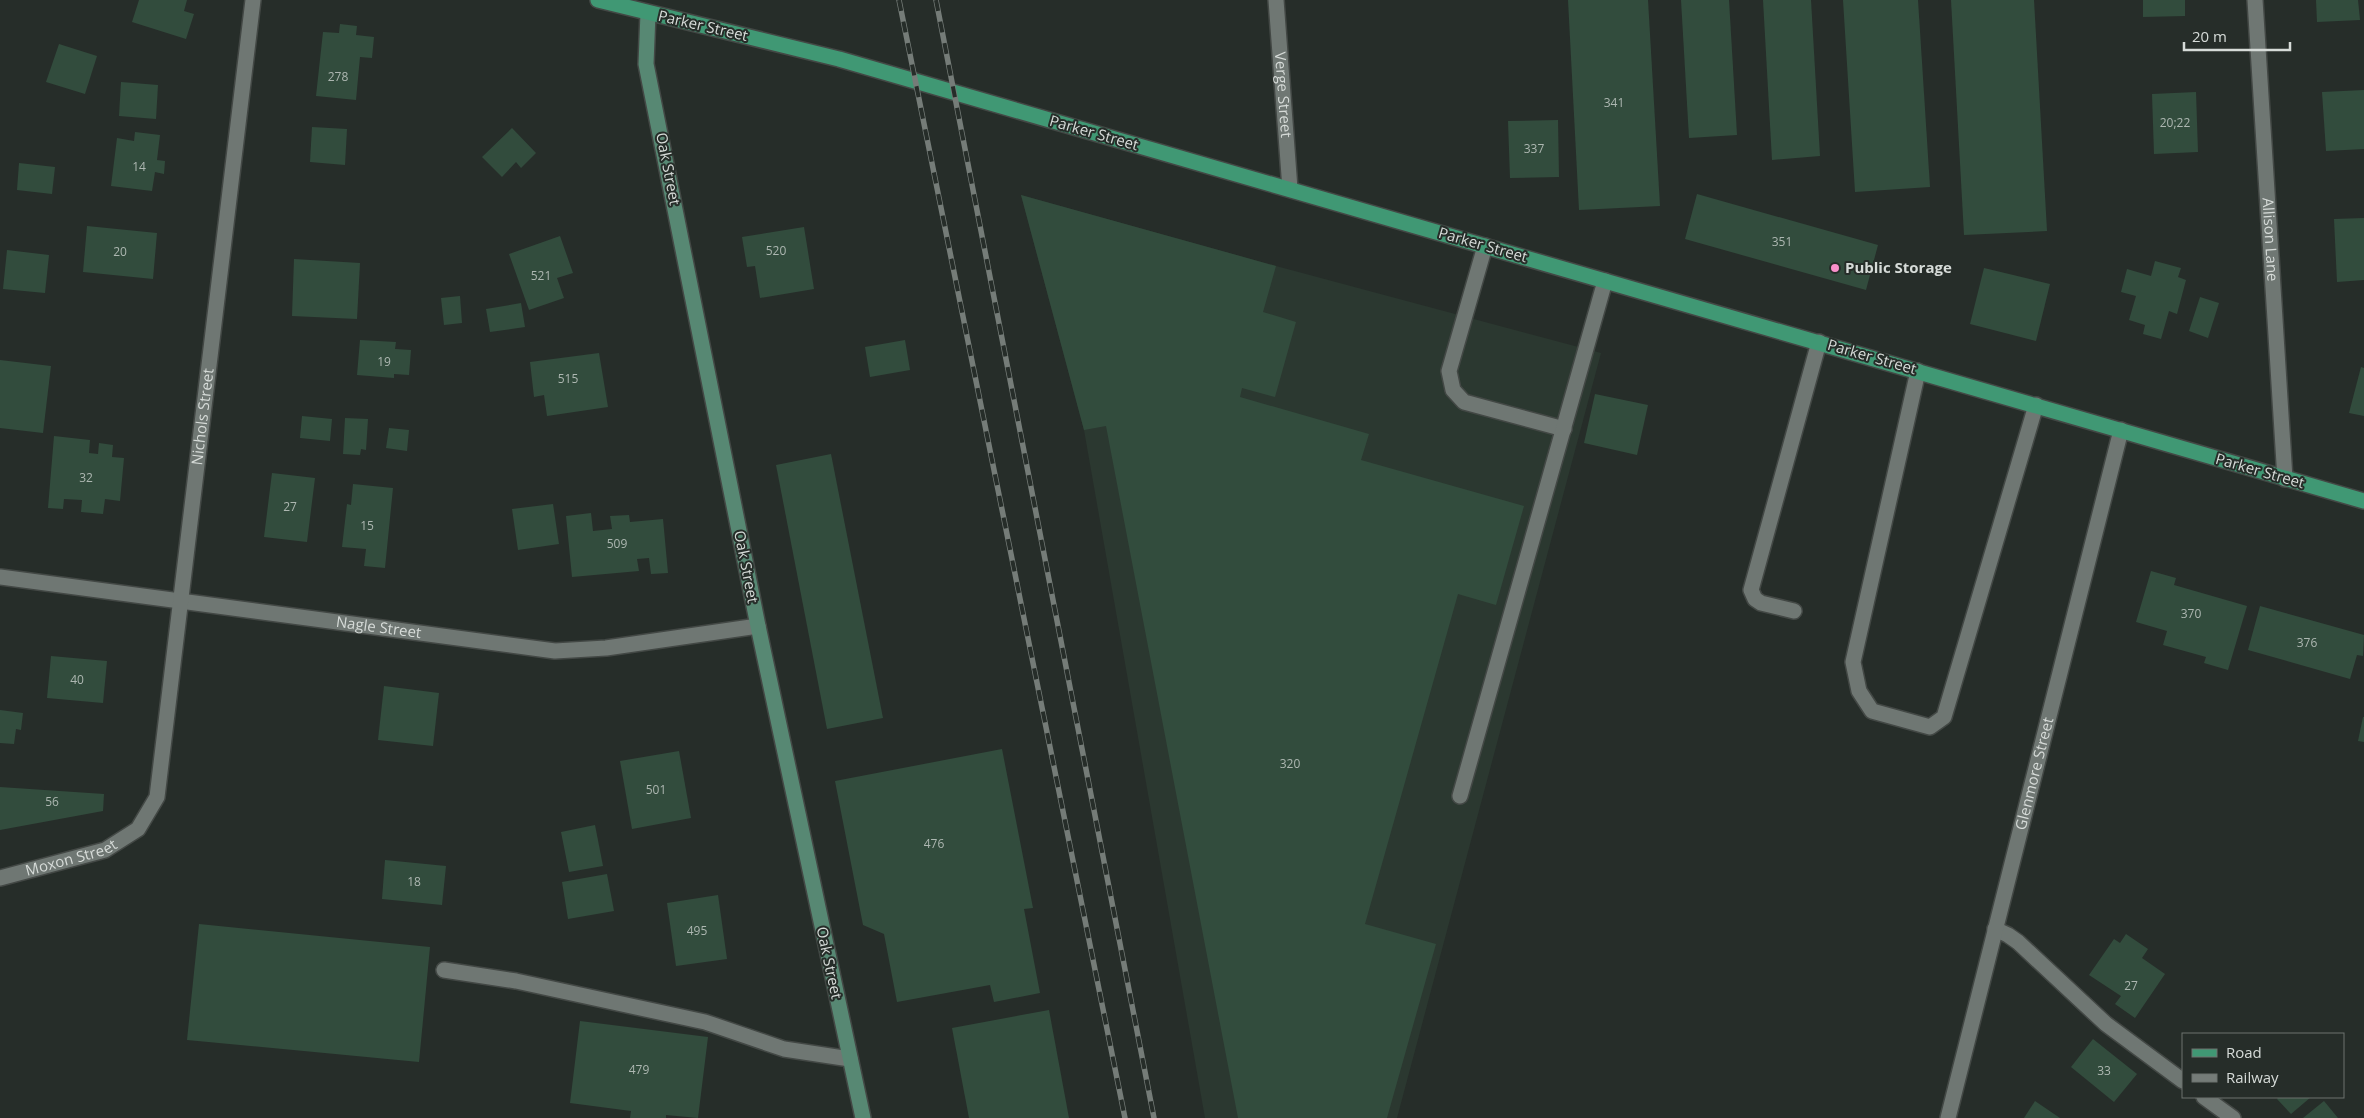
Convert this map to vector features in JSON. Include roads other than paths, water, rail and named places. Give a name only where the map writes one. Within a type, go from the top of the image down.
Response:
[{"type":"main road","name":"Parker Street","points":[[598,0],[648,14],[839,58],[2364,501]]},
{"type":"street","name":"Nichols Street","points":[[138,829],[157,797],[229,212],[253,0]]},
{"type":"street","name":"Verge Street","points":[[1276,0],[1290,190]]},
{"type":"street","name":"Allison Lane","points":[[2255,0],[2285,479]]},
{"type":"street","name":"Oak Street","points":[[648,14],[646,64],[758,626],[862,1118]]},
{"type":"street","points":[[1484,246],[1449,371],[1453,390],[1464,402],[1564,430]]},
{"type":"street","points":[[1460,796],[1606,281]]},
{"type":"street","points":[[1794,611],[1761,603],[1754,599],[1751,590],[1819,342]]},
{"type":"street","points":[[1918,371],[1853,662],[1859,691],[1872,711],[1930,726],[1944,717],[2036,405]]},
{"type":"street","name":"Glenmore Street","points":[[1948,1118],[2121,430]]},
{"type":"street","name":"Nagle Street","points":[[0,577],[555,651],[606,648],[758,626]]},
{"type":"street","name":"Moxon Street","points":[[0,878],[104,850],[138,829]]},
{"type":"street","points":[[1995,929],[2008,934],[2018,942],[2106,1024],[2182,1080]]},
{"type":"street","points":[[444,970],[516,981],[705,1022],[784,1049],[850,1059]]},
{"type":"street","points":[[2205,1098],[2233,1118]]},
{"type":"railway","points":[[899,0],[1125,1118]]},
{"type":"railway","points":[[936,0],[1154,1118]]},
{"type":"place","name":"Public Storage","points":[[1835,268]]}]
